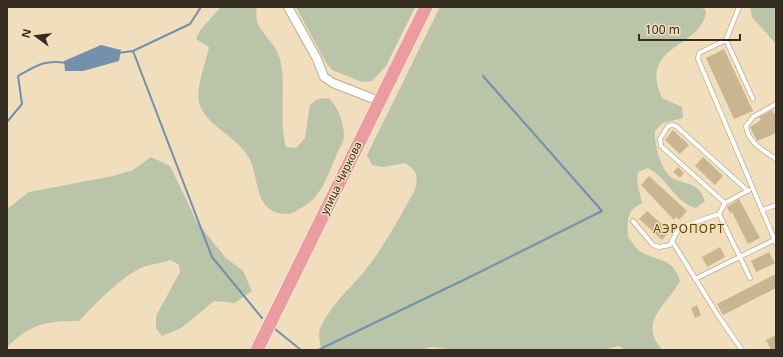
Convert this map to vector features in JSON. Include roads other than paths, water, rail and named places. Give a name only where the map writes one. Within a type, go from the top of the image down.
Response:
[{"type":"main road","name":"улица Чиркова","points":[[257,350],[426,7]]},
{"type":"street","points":[[288,7],[317,59],[324,77],[333,83],[379,102]]},
{"type":"lane","points":[[739,7],[726,40],[753,99]]},
{"type":"lane","points":[[695,279],[775,242],[762,210],[750,189],[698,59],[699,53],[726,40]]},
{"type":"lane","points":[[776,104],[753,117],[746,126],[748,134],[755,145],[776,159]]},
{"type":"lane","points":[[725,203],[661,146],[660,139],[668,126],[676,126],[750,189]]},
{"type":"lane","points":[[633,221],[653,246],[663,247],[670,245],[679,228],[719,214],[725,203],[750,189]]},
{"type":"lane","points":[[762,210],[776,205]]},
{"type":"lane","points":[[719,214],[750,278]]},
{"type":"lane","points":[[672,241],[742,350]]},
{"type":"water","points":[[101,45],[121,50],[119,61],[83,71],[65,71],[64,61]]},
{"type":"waterway","points":[[133,51],[190,24],[201,7]]},
{"type":"waterway","points":[[118,53],[133,51],[212,257],[262,318]]},
{"type":"waterway","points":[[7,122],[22,104],[18,76],[41,64],[52,62],[66,63]]},
{"type":"waterway","points":[[318,350],[474,275],[602,211],[483,76]]},
{"type":"waterway","points":[[275,329],[301,350]]},
{"type":"district","name":"АЭРОПОРТ","points":[[689,229]]}]
